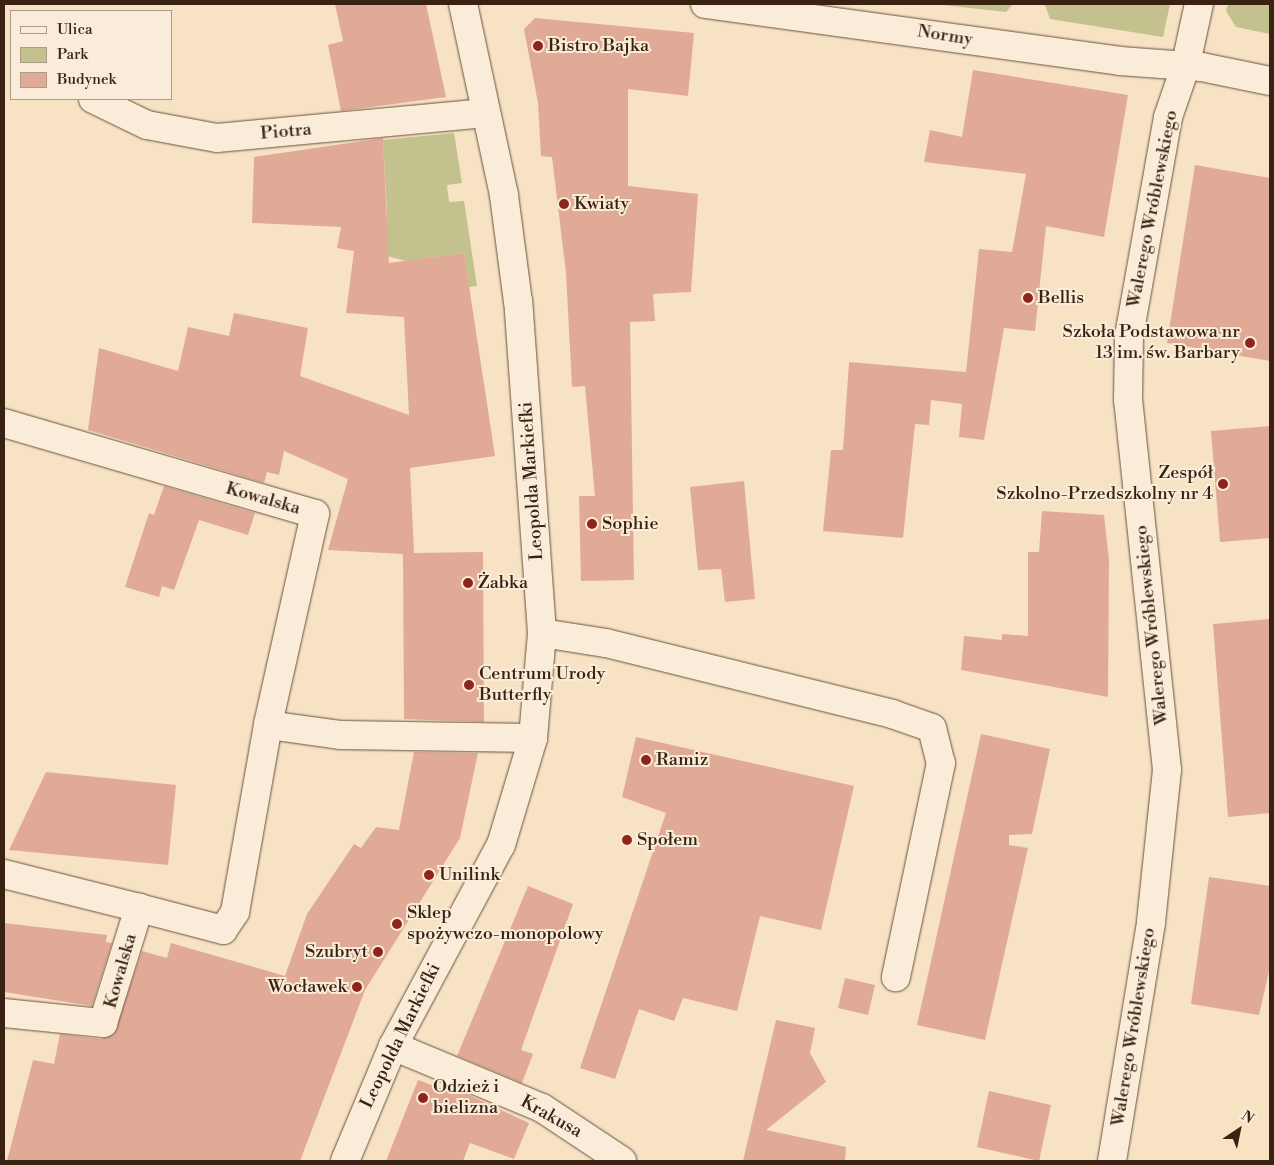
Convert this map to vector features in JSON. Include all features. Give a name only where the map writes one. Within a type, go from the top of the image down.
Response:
[{"type":"street","name":"Leopolda Markiefki","points":[[345,1161],[393,1046],[501,845],[533,738],[542,633],[518,302],[504,195],[462,4]]},
{"type":"street","name":"Normy","points":[[705,4],[1270,81]]},
{"type":"street","name":"Walerego Wróblewskiego","points":[[1112,1161],[1151,922],[1167,770],[1128,400],[1129,336],[1168,117],[1185,68],[1199,4]]},
{"type":"street","name":"Piotra","points":[[95,100],[147,125],[217,138],[486,113]]},
{"type":"street","name":"Kowalska","points":[[4,423],[315,514],[268,725],[231,918],[223,930],[4,874]]},
{"type":"street","points":[[542,633],[606,643],[892,714],[932,728],[941,763],[896,977]]},
{"type":"street","points":[[268,725],[341,735],[533,738]]},
{"type":"street","name":"Kowalska","points":[[4,1013],[103,1023],[139,908]]},
{"type":"street","name":"Krakusa","points":[[393,1046],[542,1108],[622,1161]]},
{"type":"green space","points":[[934,4],[1013,4],[1006,12]]},
{"type":"green space","points":[[1170,4],[1163,37],[1050,19],[1045,5]]},
{"type":"green space","points":[[1228,4],[1270,4],[1270,34],[1236,27],[1226,11]]},
{"type":"green space","points":[[454,133],[462,183],[447,185],[449,202],[464,201],[477,286],[469,287],[464,253],[406,261],[379,254],[387,213],[383,140]]},
{"type":"building","points":[[335,4],[426,4],[446,97],[341,111],[328,45],[343,41]]},
{"type":"building","points":[[535,18],[694,33],[688,96],[628,89],[628,186],[698,194],[691,292],[653,294],[655,321],[630,322],[634,580],[581,581],[579,496],[595,496],[585,386],[572,387],[566,273],[552,157],[541,156],[538,103],[524,29]]},
{"type":"building","points":[[973,70],[1128,95],[1104,237],[1046,226],[1035,331],[1004,328],[984,440],[959,437],[962,404],[931,400],[929,425],[915,424],[903,538],[823,531],[831,450],[843,450],[849,362],[966,372],[979,249],[1012,252],[1026,174],[924,162],[930,130],[962,137]]},
{"type":"building","points":[[383,138],[389,263],[464,253],[495,456],[410,468],[414,553],[483,552],[484,722],[404,719],[403,554],[328,550],[348,479],[284,451],[279,475],[267,472],[264,483],[88,430],[99,348],[178,371],[188,327],[229,336],[234,313],[308,328],[300,376],[409,415],[404,317],[346,313],[354,251],[337,248],[341,227],[252,223],[254,157]]},
{"type":"building","points":[[1195,165],[1270,178],[1270,361],[1167,343]]},
{"type":"building","points":[[1270,426],[1270,538],[1220,542],[1211,431]]},
{"type":"building","points":[[744,481],[755,599],[725,602],[721,569],[698,570],[690,487]]},
{"type":"building","points":[[164,486],[255,513],[248,535],[199,520],[174,590],[162,586],[159,597],[125,587],[149,513],[154,515]]},
{"type":"building","points":[[1042,511],[1104,515],[1109,560],[1108,697],[961,670],[964,636],[1002,640],[1002,634],[1028,636],[1028,552],[1039,552]]},
{"type":"building","points":[[1270,619],[1270,813],[1228,817],[1213,624]]},
{"type":"building","points":[[981,734],[1050,749],[1032,834],[1009,835],[1009,845],[1028,848],[985,1040],[917,1025]]},
{"type":"building","points":[[636,737],[854,786],[821,930],[760,916],[737,1011],[683,998],[674,1021],[639,1009],[615,1079],[580,1068],[666,813],[622,797]]},
{"type":"building","points":[[414,752],[478,753],[460,838],[365,990],[300,1161],[7,1161],[33,1060],[54,1064],[60,1034],[101,1039],[114,1034],[142,951],[167,958],[171,943],[285,976],[307,914],[354,844],[361,848],[376,827],[399,830]]},
{"type":"building","points":[[46,772],[176,785],[168,865],[9,850]]},
{"type":"building","points":[[1209,877],[1270,886],[1270,967],[1259,1015],[1191,1004]]},
{"type":"building","points":[[528,886],[573,904],[521,1050],[533,1054],[522,1083],[457,1056]]},
{"type":"building","points":[[4,923],[107,935],[106,942],[112,943],[92,1006],[4,992]]},
{"type":"building","points":[[845,978],[875,985],[868,1015],[838,1008]]},
{"type":"building","points":[[776,1020],[815,1028],[810,1053],[826,1082],[766,1130],[846,1147],[845,1161],[743,1161]]},
{"type":"building","points":[[418,1080],[445,1090],[447,1085],[529,1123],[514,1159],[470,1143],[463,1161],[386,1161]]},
{"type":"building","points":[[989,1091],[1051,1105],[1039,1161],[977,1147]]},
{"type":"place","name":"Bistro Bajka","points":[[538,46]]},
{"type":"place","name":"Kwiaty","points":[[564,204]]},
{"type":"place","name":"Bellis","points":[[1028,298]]},
{"type":"place","name":"Szkoła Podstawowa nr 13 im. św. Barbary","points":[[1250,343]]},
{"type":"place","name":"Zespół Szkolno-Przedszkolny nr 4","points":[[1223,484]]},
{"type":"place","name":"Sophie","points":[[592,524]]},
{"type":"place","name":"Żabka","points":[[468,583]]},
{"type":"place","name":"Centrum Urody Butterfly","points":[[469,685]]},
{"type":"place","name":"Ramiz","points":[[646,760]]},
{"type":"place","name":"Społem","points":[[627,840]]},
{"type":"place","name":"Unilink","points":[[429,875]]},
{"type":"place","name":"Sklep spożywczo-monopolowy","points":[[397,924]]},
{"type":"place","name":"Szubryt","points":[[378,952]]},
{"type":"place","name":"Wocławek","points":[[357,987]]},
{"type":"place","name":"Odzież i bielizna","points":[[423,1098]]}]
